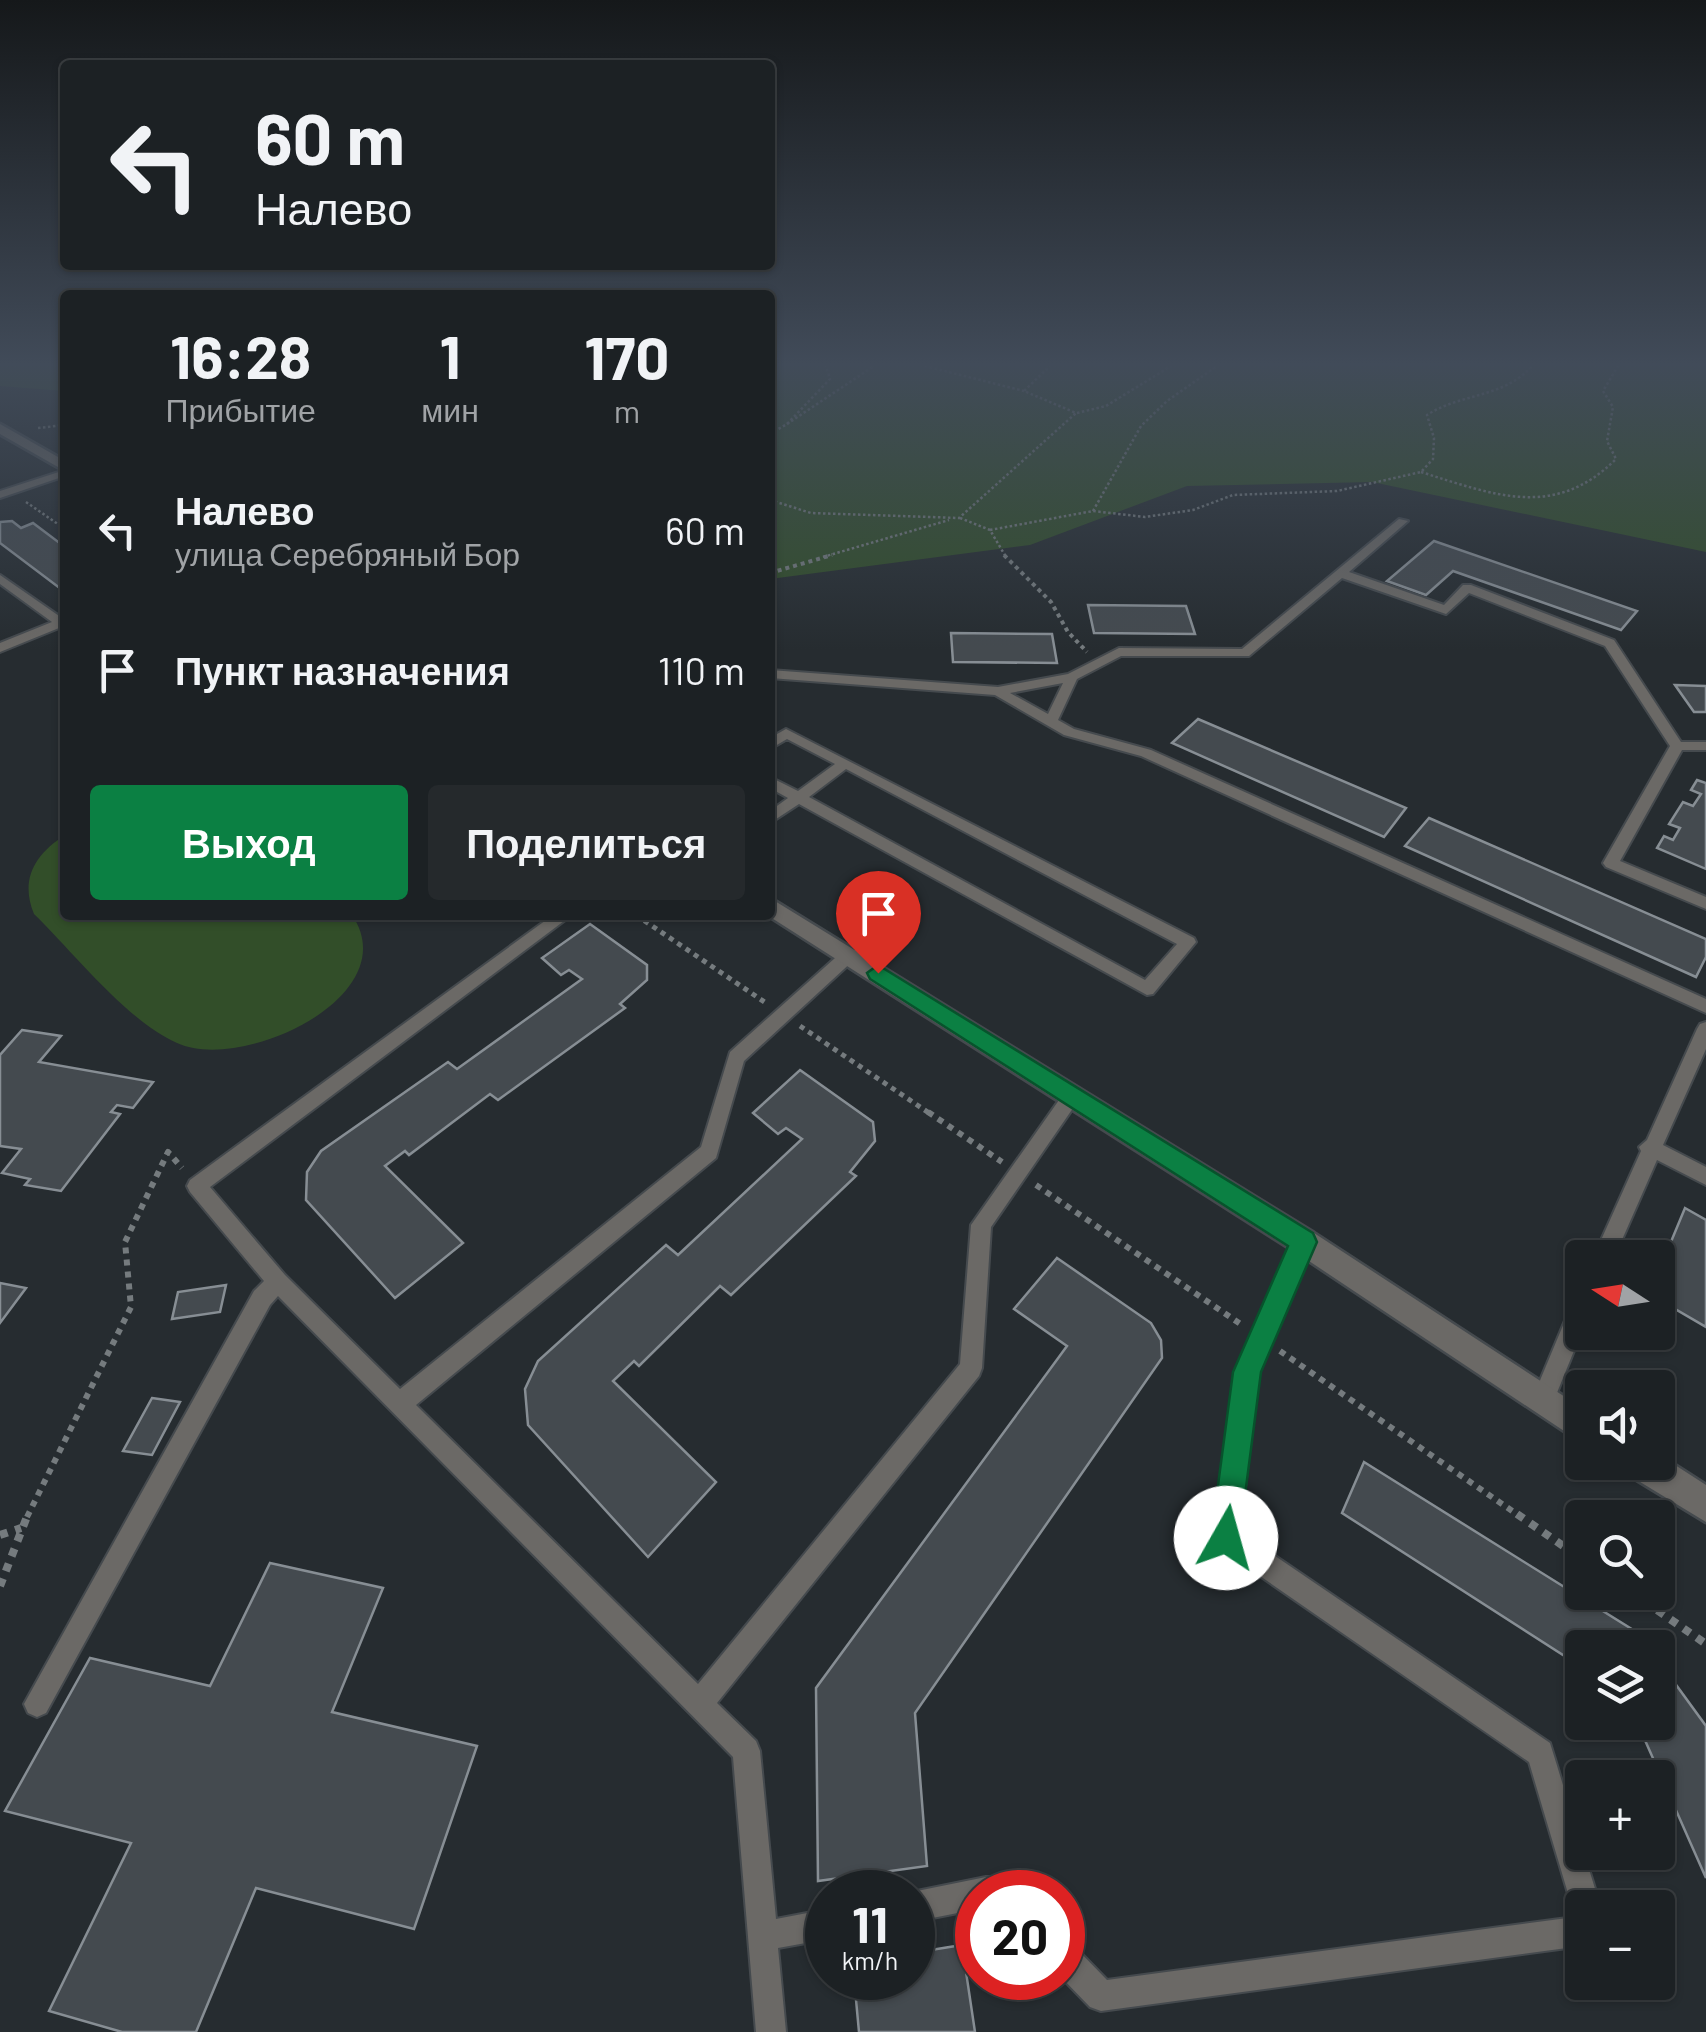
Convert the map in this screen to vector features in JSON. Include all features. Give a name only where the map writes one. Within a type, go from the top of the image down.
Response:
[{"type":"street","points":[[775,909],[1304,1242],[1565,1416]]},
{"type":"street","points":[[1667,1480],[1706,1505]]},
{"type":"lane","points":[[5,493],[60,472]]},
{"type":"lane","points":[[775,674],[998,691],[1072,677],[1119,652],[1245,653],[1403,520]]},
{"type":"lane","points":[[1343,574],[1446,610],[1467,588],[1610,643],[1676,746]]},
{"type":"lane","points":[[0,579],[60,620]]},
{"type":"lane","points":[[0,648],[60,625]]},
{"type":"lane","points":[[1051,721],[1072,677]]},
{"type":"lane","points":[[998,691],[1069,732],[1146,754],[1706,1006]]},
{"type":"lane","points":[[775,741],[786,733],[1188,942],[1147,989],[775,785]]},
{"type":"lane","points":[[1676,746],[1706,746]]},
{"type":"lane","points":[[1676,746],[1611,862],[1706,903]]},
{"type":"lane","points":[[775,815],[845,762]]},
{"type":"lane","points":[[557,920],[197,1186],[278,1282],[746,1751],[771,2032]]},
{"type":"lane","points":[[400,1404],[709,1152],[736,1057],[850,954]]},
{"type":"lane","points":[[1611,1240],[1706,1029]]},
{"type":"lane","points":[[700,1703],[971,1368],[981,1226],[1070,1098]]},
{"type":"lane","points":[[1649,1148],[1706,1177]]},
{"type":"lane","points":[[1304,1242],[1247,1372],[1226,1538],[1540,1753],[1581,1890]]},
{"type":"lane","points":[[37,1704],[262,1298],[278,1282]]},
{"type":"lane","points":[[1542,1402],[1565,1347]]},
{"type":"lane","points":[[762,1936],[805,1928]]},
{"type":"lane","points":[[1085,1980],[1101,1996],[1565,1934]]},
{"type":"path","points":[[775,572],[959,518],[972,501],[1026,461]]},
{"type":"path","points":[[1094,511],[1122,461]]},
{"type":"path","points":[[1421,472],[1431,461]]},
{"type":"path","points":[[775,502],[810,513],[959,518],[990,530],[1094,511],[1145,517],[1193,510],[1233,496],[1338,491],[1421,472],[1469,487],[1549,501],[1591,481],[1614,461]]},
{"type":"path","points":[[5,493],[60,526]]},
{"type":"path","points":[[990,530],[1005,556],[1051,602],[1068,632],[1096,662]]},
{"type":"path","points":[[643,920],[1565,1547]]},
{"type":"path","points":[[0,1586],[22,1528],[131,1307],[125,1242],[168,1152],[197,1186]]},
{"type":"path","points":[[0,1536],[22,1528]]},
{"type":"path","points":[[1657,1610],[1706,1644]]},
{"type":"green space","points":[[775,461],[1706,461],[1706,552],[1372,482],[1187,486],[1030,545],[775,578]]},
{"type":"green space","points":[[60,839],[60,920],[354,920],[363,945],[357,973],[338,999],[310,1021],[275,1037],[240,1047],[205,1049],[177,1043],[120,1003],[34,914],[29,879],[45,851]]},
{"type":"building","points":[[12,521],[21,528],[33,523],[60,543],[60,588],[0,543],[0,522]]},
{"type":"building","points":[[1434,541],[1637,611],[1621,630],[1453,571],[1426,595],[1387,581]]},
{"type":"building","points":[[1088,605],[1186,606],[1195,634],[1094,633]]},
{"type":"building","points":[[951,633],[1052,634],[1057,663],[953,662]]},
{"type":"building","points":[[1675,685],[1706,686],[1706,712],[1694,712]]},
{"type":"building","points":[[1198,719],[1406,808],[1384,837],[1172,743]]},
{"type":"building","points":[[1697,780],[1706,783],[1706,869],[1657,848],[1664,836],[1673,840],[1680,828],[1669,824],[1683,802],[1693,806],[1701,794],[1691,790]]},
{"type":"building","points":[[1429,818],[1706,939],[1706,957],[1696,977],[1405,846]]},
{"type":"building","points":[[590,924],[647,965],[647,980],[620,1004],[625,1008],[498,1100],[490,1094],[409,1155],[405,1151],[385,1166],[463,1243],[395,1298],[306,1200],[307,1172],[321,1151],[448,1062],[457,1069],[582,979],[569,970],[561,975],[542,958]]},
{"type":"building","points":[[22,1030],[61,1036],[39,1062],[153,1082],[133,1108],[117,1105],[111,1112],[120,1114],[61,1191],[25,1185],[30,1179],[2,1173],[21,1149],[0,1146],[0,1055]]},
{"type":"building","points":[[800,1070],[873,1122],[875,1141],[850,1172],[856,1176],[731,1295],[720,1286],[639,1366],[634,1361],[613,1381],[716,1482],[648,1557],[528,1425],[525,1389],[538,1361],[666,1245],[678,1255],[802,1139],[786,1128],[778,1134],[753,1113]]},
{"type":"building","points":[[1685,1208],[1706,1220],[1706,1327],[1675,1309],[1675,1240],[1672,1240]]},
{"type":"building","points":[[1057,1258],[1151,1323],[1161,1340],[1162,1358],[915,1713],[927,1866],[818,1870],[816,1688],[1067,1346],[1014,1309]]},
{"type":"building","points":[[0,1283],[26,1288],[0,1323]]},
{"type":"building","points":[[226,1285],[220,1312],[172,1319],[178,1292]]},
{"type":"building","points":[[152,1398],[180,1402],[152,1455],[123,1451]]},
{"type":"building","points":[[1364,1462],[1565,1587],[1565,1610],[1601,1610],[1633,1630],[1565,1630],[1565,1656],[1342,1513]]},
{"type":"building","points":[[270,1563],[383,1588],[332,1712],[477,1746],[414,1929],[256,1888],[196,2032],[122,2032],[49,2011],[131,1843],[5,1811],[90,1658],[210,1686]]},
{"type":"building","points":[[1675,1683],[1706,1726],[1706,1878],[1675,1808],[1675,1760],[1654,1760],[1645,1740],[1675,1740]]},
{"type":"building","points":[[955,1946],[955,2000],[970,2000],[975,2032],[859,2032],[856,2000],[935,2000],[935,1949]]},
{"type":"route","points":[[878,973],[1070,1098],[1304,1242],[1247,1372],[1226,1538]]}]
